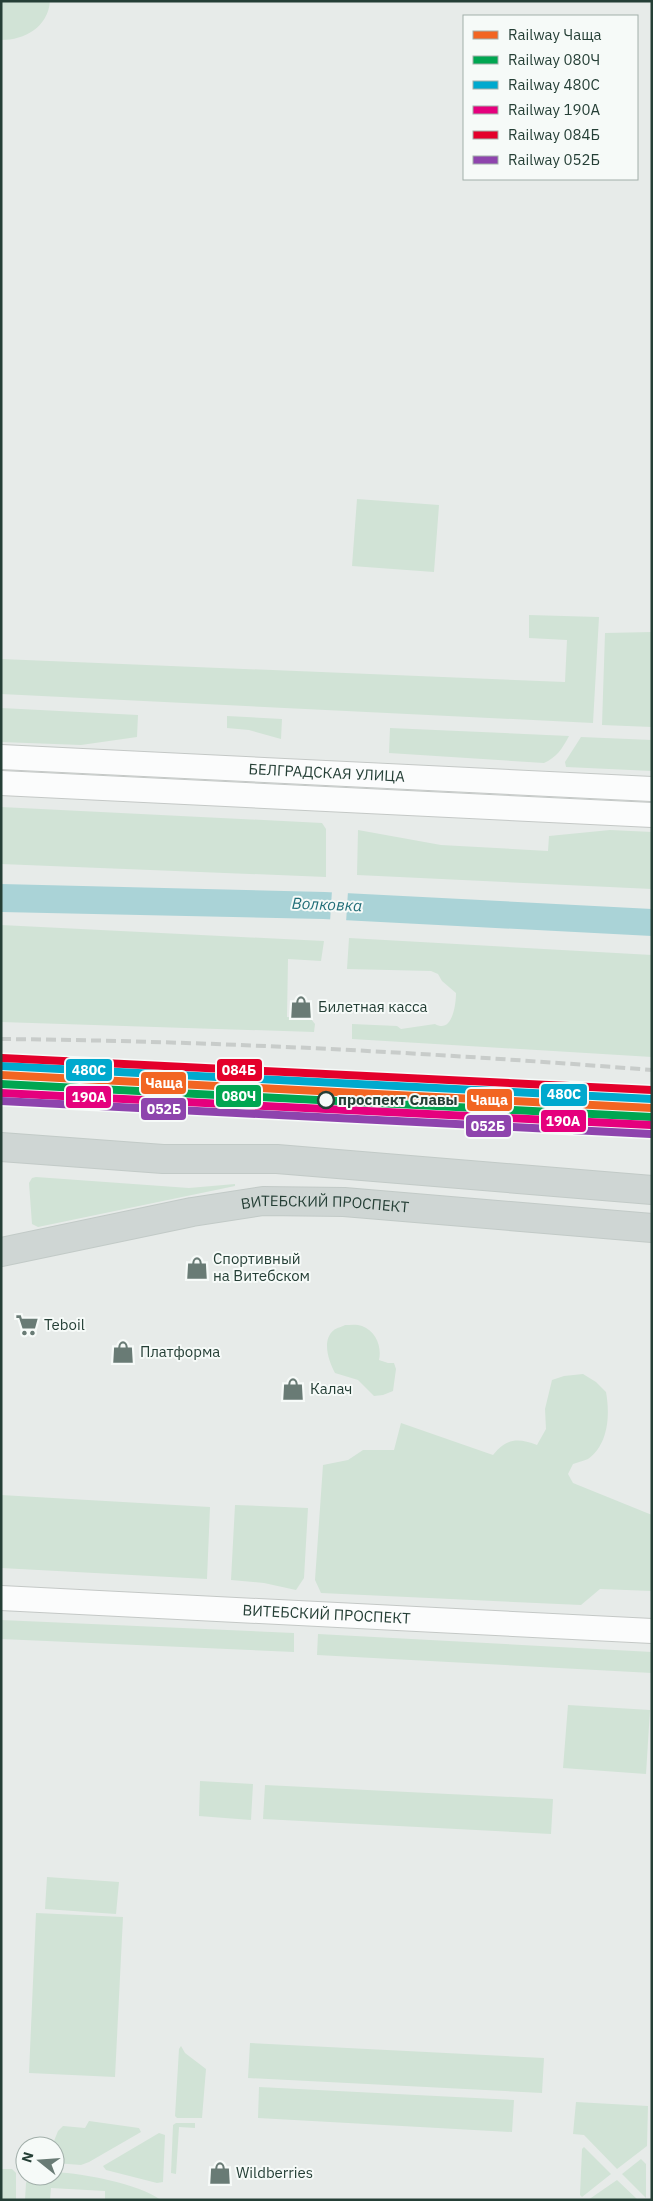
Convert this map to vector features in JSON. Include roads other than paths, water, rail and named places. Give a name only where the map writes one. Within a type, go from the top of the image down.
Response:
[{"type":"main road","points":[[1,1147],[163,1159],[277,1159],[652,1190]]},
{"type":"main road","name":"ВИТЕБСКИЙ ПРОСПЕКТ","points":[[1,1252],[192,1212],[263,1202],[344,1202],[652,1228]]},
{"type":"street","name":"БЕЛГРАДСКАЯ УЛИЦА","points":[[1,757],[652,789]]},
{"type":"street","name":"БЕЛГРАДСКАЯ УЛИЦА","points":[[1,783],[652,815]]},
{"type":"street","name":"ВИТЕБСКИЙ ПРОСПЕКТ","points":[[1,1598],[652,1631]]},
{"type":"water","name":"Волковка","points":[[1,884],[325,892],[652,909],[652,936],[323,919],[1,912]]},
{"type":"railway","points":[[1,1039],[246,1045],[489,1058],[652,1070]]},
{"type":"rail line","name":"084Б","points":[[2,1058],[652,1090]]},
{"type":"rail line","name":"480С","points":[[1,1066],[652,1099]]},
{"type":"rail line","name":"Чаща","points":[[1,1075],[652,1108]]},
{"type":"rail line","name":"080Ч","points":[[1,1084],[652,1117]]},
{"type":"rail line","name":"190А","points":[[1,1093],[651,1125]]},
{"type":"rail line","name":"052Б","points":[[1,1101],[651,1134]]},
{"type":"place","name":"Билетная касса","points":[[301,1007]]},
{"type":"place","name":"проспект Славы","points":[[326,1100]]},
{"type":"place","name":"Спортивный на Витебском","points":[[197,1268]]},
{"type":"place","name":"Teboil","points":[[27,1325]]},
{"type":"place","name":"Платформа","points":[[123,1352]]},
{"type":"place","name":"Калач","points":[[293,1389]]},
{"type":"place","name":"Wildberries","points":[[220,2173]]}]
